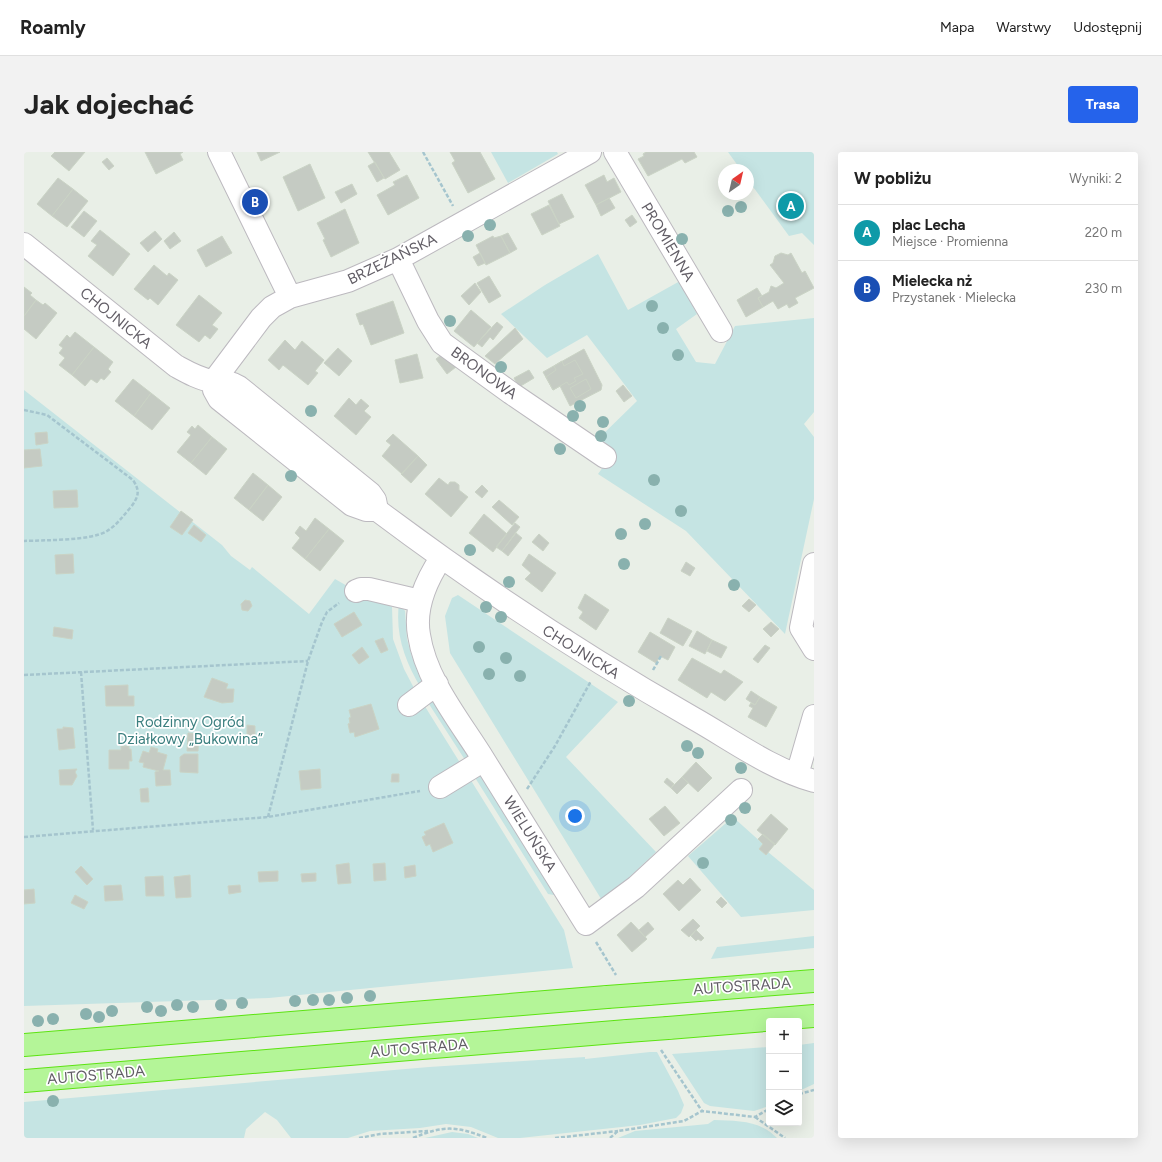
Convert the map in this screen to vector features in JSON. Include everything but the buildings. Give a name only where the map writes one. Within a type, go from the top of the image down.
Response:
[{"type":"highway","name":"AUTOSTRADA","points":[[24,1045],[814,981]]},
{"type":"highway","name":"AUTOSTRADA","points":[[24,1081],[814,1016]]},
{"type":"street","points":[[219,152],[290,297]]},
{"type":"street","name":"PROMIENNA","points":[[615,152],[722,331]]},
{"type":"street","name":"BRZEŻAŃSKA","points":[[213,382],[261,318],[272,307],[290,297],[348,281],[398,259],[582,154]]},
{"type":"street","name":"CHOJNICKA","points":[[24,244],[176,366],[193,375],[213,382],[214,390],[219,399],[352,505],[366,510],[377,510],[441,558],[515,609],[597,662],[769,761],[806,778],[814,716]]},
{"type":"street","name":"BRONOWA","points":[[398,259],[428,321],[442,343],[511,393],[605,457]]},
{"type":"street","name":"WIELUŃSKA","points":[[441,558],[430,577],[420,601],[417,624],[420,644],[426,662],[437,684],[586,924],[636,887],[741,790]]},
{"type":"street","points":[[814,564],[801,628],[814,649]]},
{"type":"street","points":[[356,592],[361,589],[369,589],[420,601]]},
{"type":"street","points":[[409,705],[437,684]]},
{"type":"street","points":[[440,787],[484,760]]},
{"type":"path","points":[[423,152],[462,223]]},
{"type":"path","points":[[24,410],[47,415],[133,480],[138,488],[138,498],[117,523],[106,532],[92,536],[24,541]]},
{"type":"path","points":[[268,817],[308,661],[322,622],[327,612],[356,592]]},
{"type":"path","points":[[651,673],[661,656]]},
{"type":"path","points":[[24,675],[308,661]]},
{"type":"path","points":[[81,672],[92,830]]},
{"type":"path","points":[[524,793],[555,746],[595,674]]},
{"type":"path","points":[[24,837],[92,830],[268,817],[407,794],[440,787]]},
{"type":"path","points":[[802,1093],[814,1090]]},
{"type":"path","points":[[555,1138],[618,1131],[684,1121],[702,1111],[755,1117],[785,1138]]},
{"type":"path","points":[[755,1117],[766,1111]]},
{"type":"path","points":[[359,1138],[380,1134],[452,1127],[487,1138]]},
{"type":"path","points":[[413,1138],[431,1130]]},
{"type":"path","points":[[610,1138],[618,1131]]},
{"type":"green space","points":[[491,152],[557,152],[558,154],[508,183]]},
{"type":"green space","points":[[728,152],[814,152],[814,245],[802,233],[789,236],[754,188],[754,164],[737,164]]},
{"type":"green space","points":[[598,254],[628,310],[680,281],[697,314],[676,329],[696,362],[715,364],[735,326],[814,318],[814,412],[804,424],[814,437],[814,499],[785,634],[686,531],[598,474],[614,452],[597,440],[637,401],[587,335],[547,358],[501,314],[545,285]]},
{"type":"green space","name":"Rodzinny Ogród Działkowy „Bukowina”","points":[[24,390],[222,545],[231,556],[250,570],[252,567],[309,614],[335,579],[356,591],[392,607],[393,639],[404,669],[416,692],[564,930],[573,968],[269,998],[24,1006]]},
{"type":"green space","points":[[458,595],[618,702],[566,757],[656,852],[603,902],[450,653],[445,616],[452,598]]},
{"type":"green space","points":[[399,603],[405,611],[407,639],[412,657],[425,682],[421,688],[410,668],[402,647],[398,626]]},
{"type":"green space","points":[[436,700],[471,757],[467,763],[427,701]]},
{"type":"green space","points":[[481,774],[556,893],[554,895],[548,894],[474,776]]},
{"type":"green space","points":[[733,817],[763,844],[759,849],[766,855],[768,852],[814,890],[814,910],[741,917],[688,856]]},
{"type":"green space","points":[[814,936],[814,948],[711,959],[717,947]]},
{"type":"green space","points":[[814,1043],[814,1084],[802,1090],[802,1054],[802,1045]]},
{"type":"green space","points":[[766,1047],[766,1107],[754,1111],[710,1106],[704,1103],[672,1054]]},
{"type":"green space","points":[[657,1052],[684,1105],[681,1113],[676,1118],[640,1125],[520,1138],[498,1138],[471,1127],[446,1124],[420,1128],[370,1131],[348,1138],[291,1138],[277,1120],[265,1112],[246,1129],[244,1138],[24,1138],[24,1102],[429,1067],[585,1057],[585,1059]]},
{"type":"green space","points":[[714,1120],[740,1121],[756,1125],[770,1132],[777,1138],[618,1138],[635,1131],[708,1124]]},
{"type":"green space","points":[[452,1132],[468,1134],[478,1138],[425,1138]]},
{"type":"place","name":"Mielecka nż","points":[[255,202]]},
{"type":"place","name":"plac Lecha","points":[[791,206]]}]
